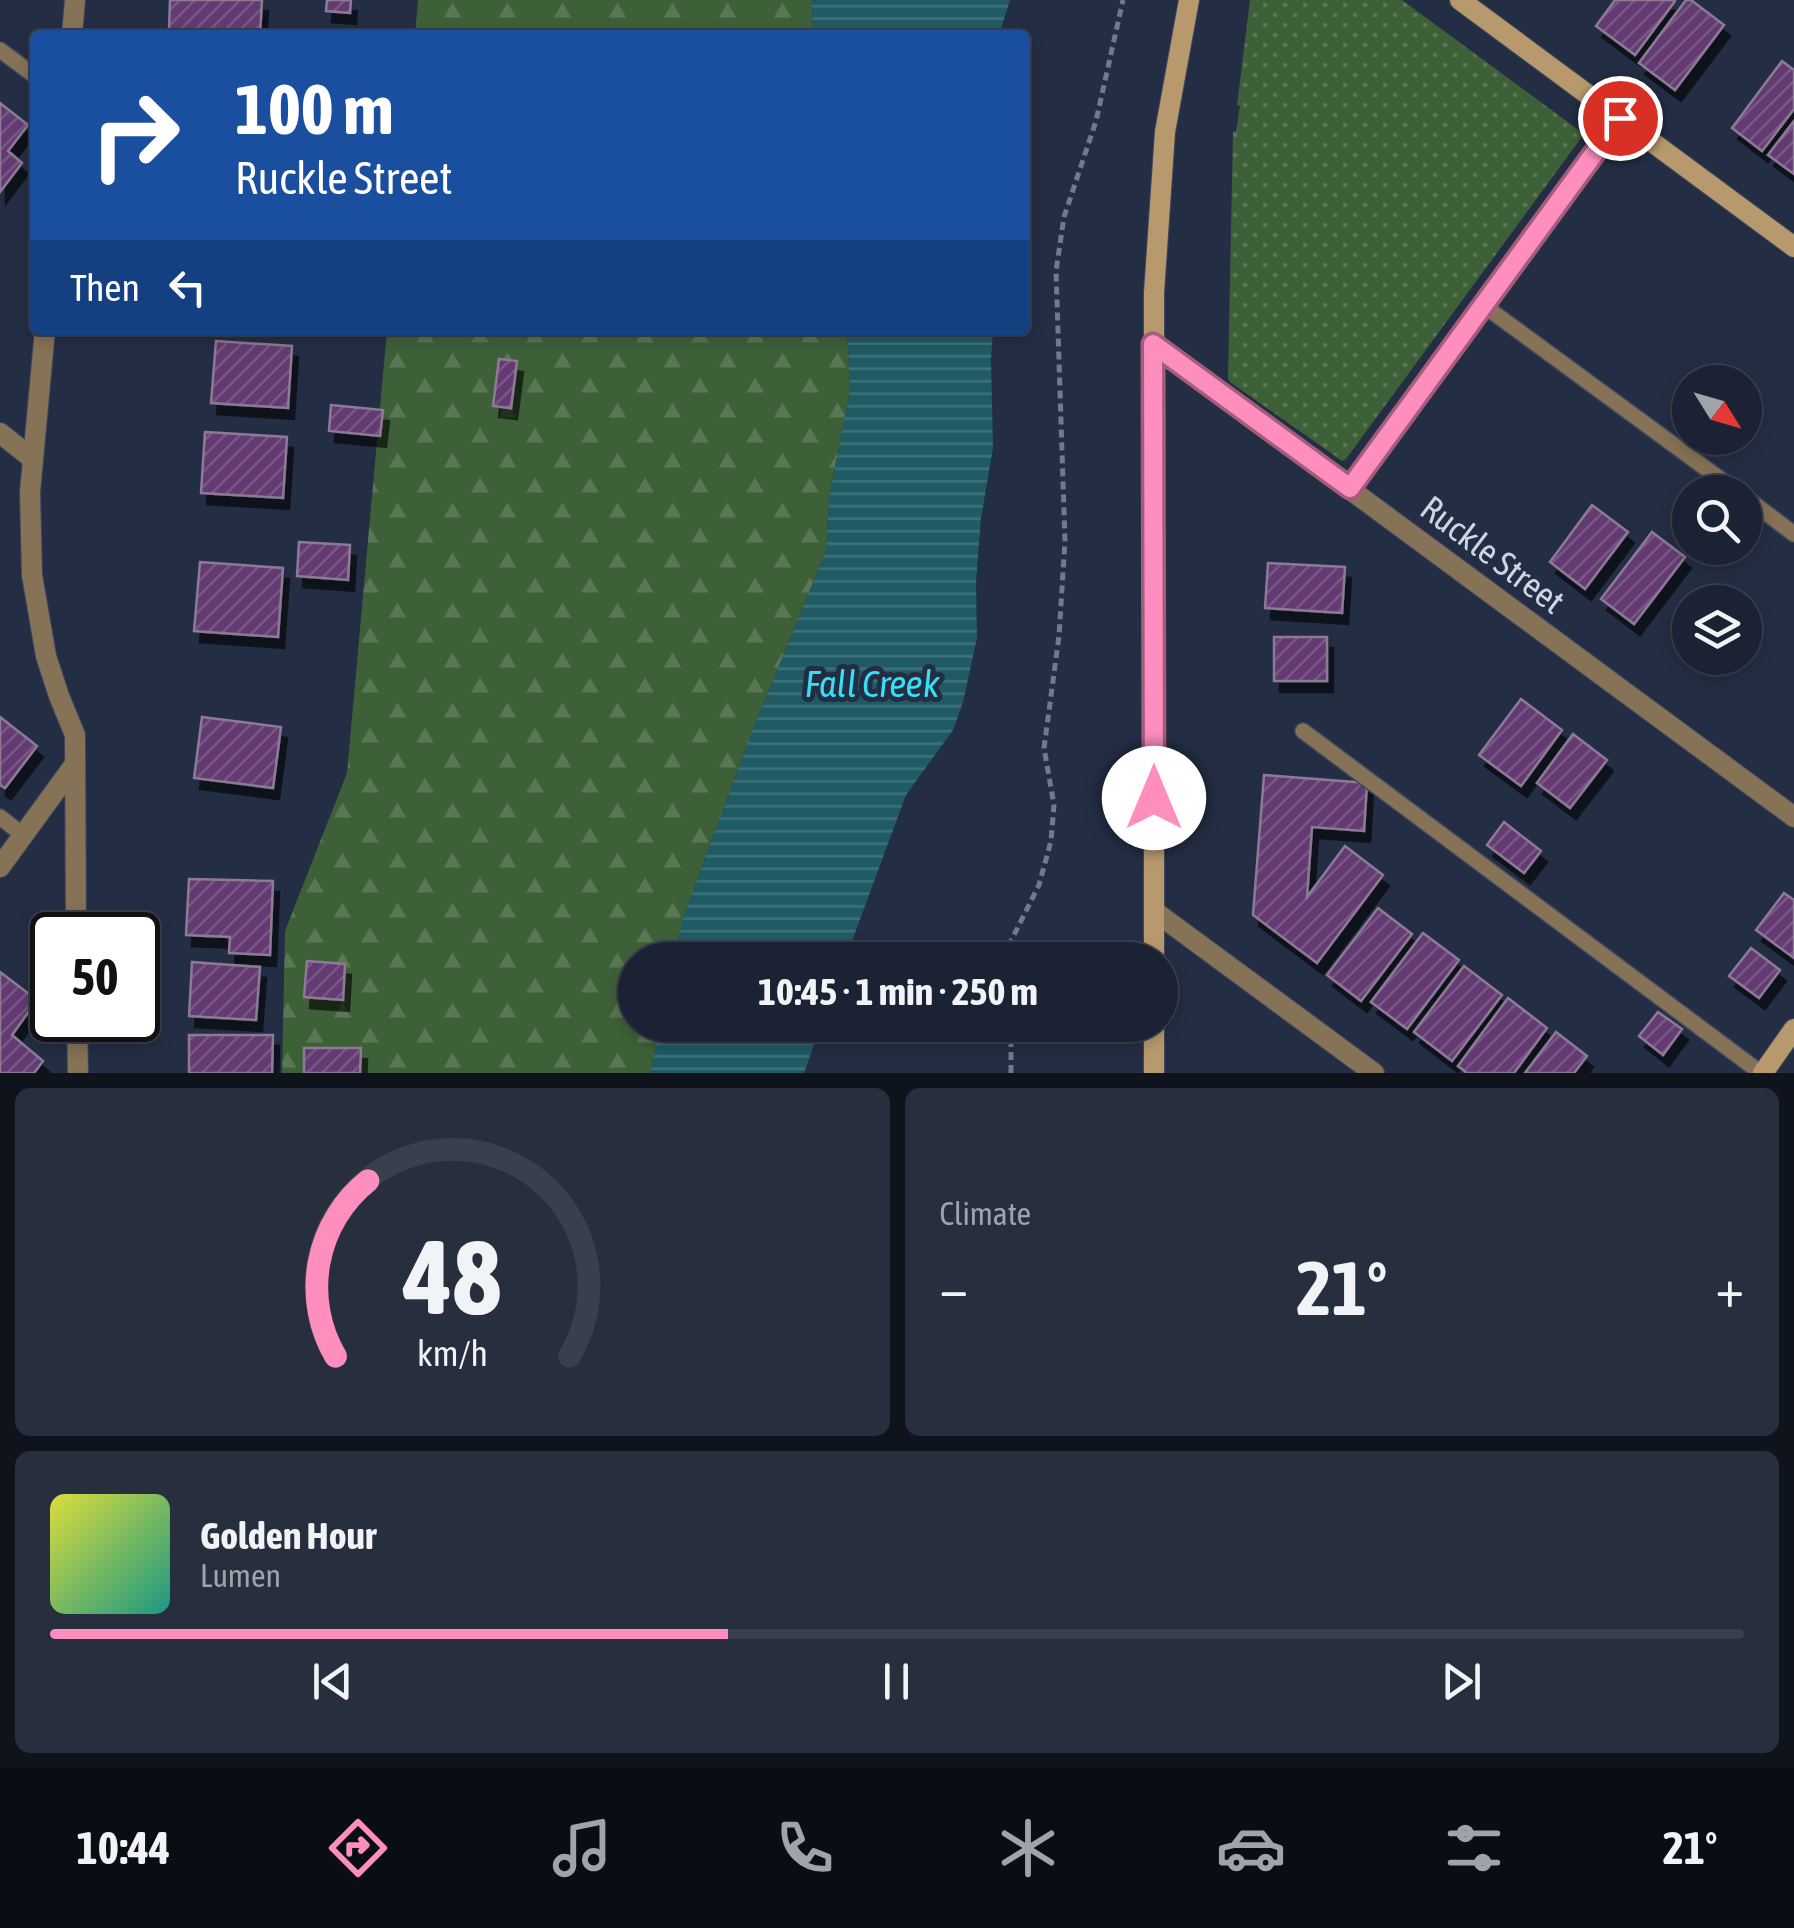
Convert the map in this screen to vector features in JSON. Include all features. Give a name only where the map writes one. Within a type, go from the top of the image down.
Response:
[{"type":"main road","points":[[1154,942],[1153,344],[1165,132],[1189,0]]},
{"type":"main road","points":[[1460,0],[1794,247]]},
{"type":"main road","points":[[1762,1073],[1794,1029]]},
{"type":"main road","points":[[1154,1042],[1154,1073]]},
{"type":"street","points":[[73,30],[76,0]]},
{"type":"street","points":[[1350,488],[1620,118]]},
{"type":"street","points":[[45,335],[29,519],[33,588],[46,656],[75,735],[76,912]]},
{"type":"street","name":"Ruckle Street","points":[[1153,344],[1794,817]]},
{"type":"street","points":[[0,434],[33,459]]},
{"type":"street","points":[[0,867],[75,764]]},
{"type":"street","points":[[1154,912],[1374,1073]]},
{"type":"street","points":[[77,1042],[78,1073]]},
{"type":"lane","points":[[0,50],[30,72]]},
{"type":"lane","points":[[1484,304],[1715,475]]},
{"type":"lane","points":[[1762,510],[1794,534]]},
{"type":"lane","points":[[1303,731],[1762,1073]]},
{"type":"lane","points":[[0,817],[24,835]]},
{"type":"path","points":[[1011,942],[1039,885],[1051,841],[1054,806],[1044,748],[1060,636],[1065,541],[1056,271],[1064,217],[1096,121],[1123,0]]},
{"type":"path","points":[[1011,1042],[1011,1073]]},
{"type":"green space","points":[[418,0],[812,0],[813,30],[415,30]]},
{"type":"green space","points":[[1250,0],[1402,0],[1584,134],[1342,461],[1228,378],[1233,132],[1240,106],[1237,105]]},
{"type":"green space","points":[[387,335],[847,335],[850,391],[829,498],[826,551],[749,739],[683,918],[678,942],[618,942],[618,1042],[656,1042],[650,1073],[282,1073],[285,931],[347,773]]},
{"type":"water","points":[[812,0],[1010,0],[1001,30],[813,30]]},
{"type":"water","name":"Fall Creek","points":[[847,335],[993,335],[993,448],[981,518],[977,638],[963,702],[953,730],[906,795],[852,942],[678,942],[683,918],[749,739],[826,551],[829,498],[850,391]]},
{"type":"water","points":[[656,1042],[815,1042],[804,1073],[650,1073]]},
{"type":"building","points":[[170,0],[262,0],[260,30],[169,30]]},
{"type":"building","points":[[327,0],[351,0],[350,13],[326,11]]},
{"type":"building","points":[[1615,0],[1675,1],[1635,55],[1596,26]]},
{"type":"building","points":[[1686,0],[1724,25],[1675,90],[1639,63]]},
{"type":"building","points":[[1782,61],[1794,70],[1794,109],[1762,151],[1732,128]]},
{"type":"building","points":[[0,103],[28,125],[8,151],[22,163],[0,192]]},
{"type":"building","points":[[1794,121],[1794,174],[1768,155]]},
{"type":"building","points":[[216,341],[292,346],[288,408],[211,403]]},
{"type":"building","points":[[499,359],[517,361],[511,408],[493,406]]},
{"type":"building","points":[[331,405],[383,410],[380,436],[329,431]]},
{"type":"building","points":[[205,432],[287,437],[283,498],[201,493]]},
{"type":"building","points":[[1592,505],[1628,532],[1585,589],[1550,562]]},
{"type":"building","points":[[1652,532],[1672,547],[1672,565],[1679,565],[1634,624],[1601,599]]},
{"type":"building","points":[[299,542],[350,545],[348,580],[297,576]]},
{"type":"building","points":[[200,562],[283,568],[278,637],[194,631]]},
{"type":"building","points":[[1268,563],[1345,567],[1342,613],[1265,608]]},
{"type":"building","points":[[1274,637],[1327,637],[1327,681],[1274,681]]},
{"type":"building","points":[[1521,699],[1562,730],[1521,786],[1479,755]]},
{"type":"building","points":[[0,717],[37,746],[5,788],[0,785]]},
{"type":"building","points":[[202,717],[281,727],[273,788],[194,778]]},
{"type":"building","points":[[1573,734],[1607,760],[1570,808],[1537,783]]},
{"type":"building","points":[[1264,775],[1367,783],[1364,831],[1312,827],[1307,897],[1345,846],[1383,875],[1317,963],[1253,915]]},
{"type":"building","points":[[1504,822],[1541,851],[1524,873],[1487,845]]},
{"type":"building","points":[[189,879],[273,881],[270,955],[229,953],[230,937],[186,935]]},
{"type":"building","points":[[1784,893],[1794,900],[1794,958],[1756,930]]},
{"type":"building","points":[[1378,908],[1412,934],[1361,1001],[1327,975]]},
{"type":"building","points":[[1423,933],[1459,960],[1407,1029],[1371,1002]]},
{"type":"building","points":[[1751,948],[1780,970],[1759,998],[1729,976]]},
{"type":"building","points":[[307,961],[345,964],[343,1000],[304,997]]},
{"type":"building","points":[[192,962],[260,967],[256,1020],[189,1016]]},
{"type":"building","points":[[1464,966],[1502,995],[1452,1061],[1414,1032]]},
{"type":"building","points":[[0,972],[30,995],[30,1010],[12,1035],[43,1061],[34,1073],[0,1073]]},
{"type":"building","points":[[1508,998],[1547,1028],[1514,1073],[1467,1073],[1458,1066]]},
{"type":"building","points":[[1658,1012],[1682,1029],[1663,1055],[1639,1036]]},
{"type":"building","points":[[1556,1032],[1587,1056],[1574,1073],[1525,1073]]},
{"type":"building","points":[[189,1035],[273,1035],[272,1073],[189,1073]]},
{"type":"building","points":[[304,1048],[361,1048],[360,1073],[304,1073]]},
{"type":"route","points":[[1154,798],[1153,344],[1350,488],[1620,118]]}]
